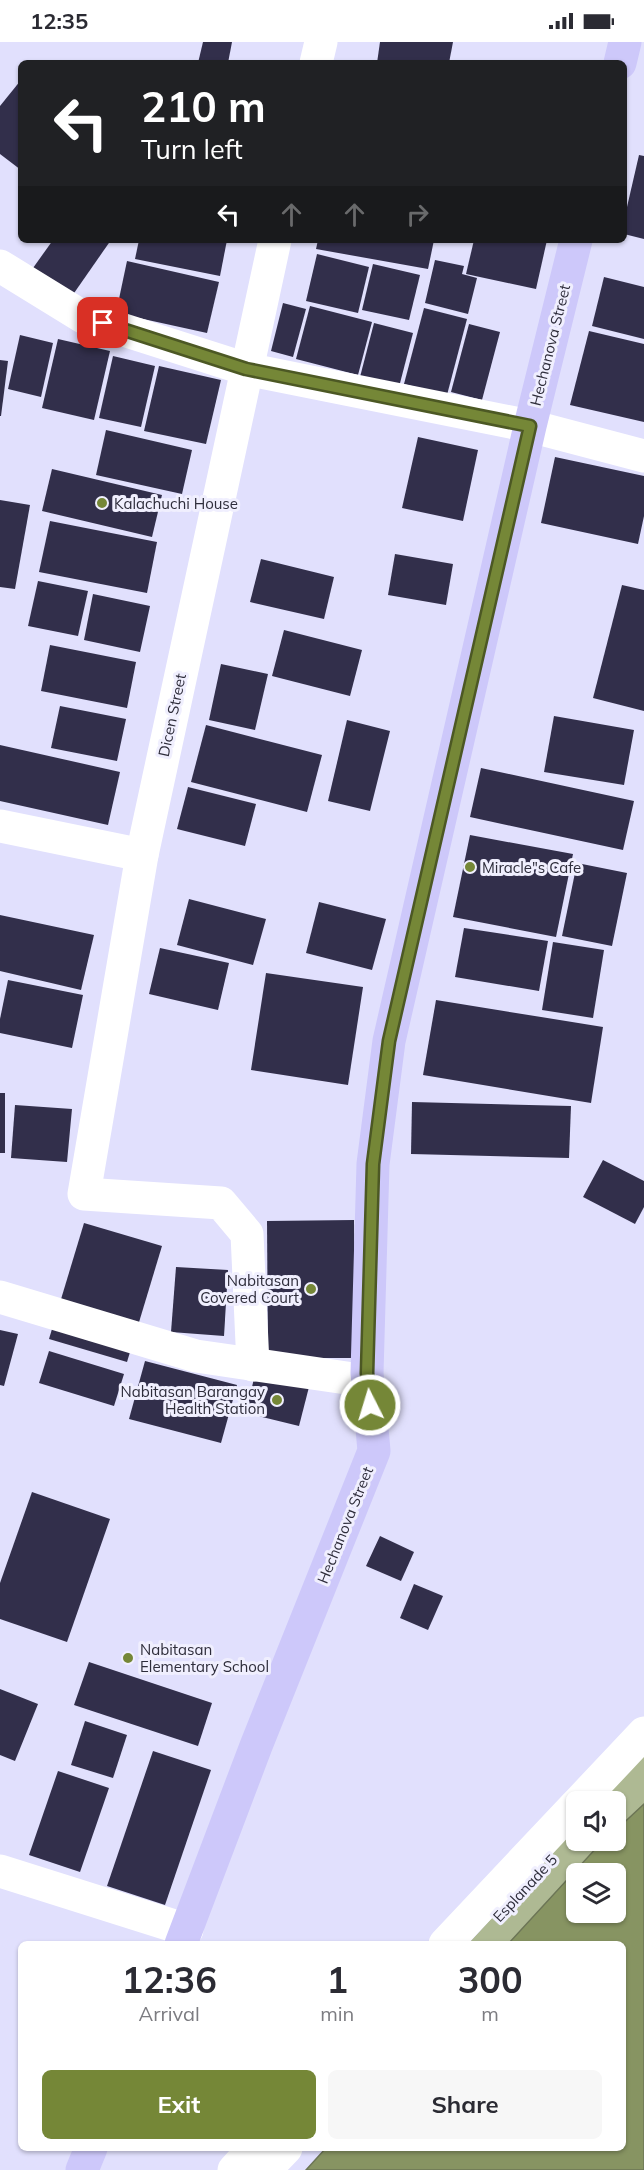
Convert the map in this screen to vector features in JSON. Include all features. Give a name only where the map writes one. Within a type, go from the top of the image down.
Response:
[{"type":"main road","points":[[621,60],[625,42]]},
{"type":"main road","name":"Hechanova Street","points":[[184,1937],[256,1746],[374,1451],[367,1382],[373,1164],[389,1041],[530,426],[575,243]]},
{"type":"main road","points":[[82,2170],[90,2151]]},
{"type":"street","points":[[317,60],[321,42]]},
{"type":"street","name":"Dicen Street","points":[[253,1365],[247,1234],[221,1203],[84,1194],[142,855],[274,243]]},
{"type":"street","points":[[0,266],[83,317],[246,369],[530,426],[644,456]]},
{"type":"street","points":[[0,826],[142,855]]},
{"type":"street","points":[[0,1297],[196,1356],[367,1382]]},
{"type":"street","points":[[589,1791],[644,1733]]},
{"type":"street","points":[[614,1791],[644,1760]]},
{"type":"street","points":[[448,1941],[566,1816]]},
{"type":"street","name":"Esplanade 5","points":[[476,1941],[566,1843]]},
{"type":"street","points":[[0,1871],[184,1937]]},
{"type":"street","points":[[234,2170],[251,2151]]},
{"type":"street","points":[[266,2170],[283,2151]]},
{"type":"shaded area","points":[[644,1753],[644,1846],[626,1863],[566,1863],[566,1923],[550,1941],[471,1941],[566,1838],[566,1851],[626,1851],[626,1791],[608,1791]]},
{"type":"shaded area","points":[[644,1804],[644,2170],[306,2170],[323,2151],[626,2151],[626,1941],[511,1941],[566,1881],[566,1923],[626,1923],[626,1863],[582,1863],[593,1851],[626,1851],[626,1821]]},
{"type":"building","points":[[203,42],[232,42],[229,60],[199,60]]},
{"type":"building","points":[[380,42],[453,42],[450,60],[377,60]]},
{"type":"building","points":[[18,84],[18,168],[0,154],[0,106]]},
{"type":"building","points":[[639,155],[644,156],[644,239],[627,235],[627,207]]},
{"type":"building","points":[[51,243],[109,243],[72,296],[33,268]]},
{"type":"building","points":[[138,243],[226,243],[220,276],[135,259]]},
{"type":"building","points":[[317,243],[433,243],[428,269],[316,249]]},
{"type":"building","points":[[473,243],[546,243],[536,289],[466,274]]},
{"type":"building","points":[[317,254],[369,267],[358,313],[306,301]]},
{"type":"building","points":[[435,260],[464,266],[462,274],[477,278],[468,314],[425,303]]},
{"type":"building","points":[[127,261],[219,282],[207,333],[116,313]]},
{"type":"building","points":[[373,264],[420,275],[409,320],[362,310]]},
{"type":"building","points":[[604,277],[644,287],[644,339],[592,326]]},
{"type":"building","points":[[283,303],[306,309],[293,357],[271,351]]},
{"type":"building","points":[[310,306],[372,322],[358,375],[296,359]]},
{"type":"building","points":[[424,308],[467,319],[447,395],[404,384]]},
{"type":"building","points":[[374,323],[413,333],[399,387],[360,377]]},
{"type":"building","points":[[469,324],[500,332],[482,400],[451,392]]},
{"type":"building","points":[[589,331],[644,344],[644,422],[570,405]]},
{"type":"building","points":[[20,335],[53,343],[41,397],[8,389]]},
{"type":"building","points":[[58,339],[110,351],[94,420],[42,408]]},
{"type":"building","points":[[113,356],[155,366],[141,427],[99,418]]},
{"type":"building","points":[[0,360],[8,361],[1,416],[0,416]]},
{"type":"building","points":[[159,366],[221,380],[206,444],[144,431]]},
{"type":"building","points":[[106,430],[192,450],[182,494],[96,475]]},
{"type":"building","points":[[418,437],[478,450],[463,521],[402,508]]},
{"type":"building","points":[[555,457],[644,476],[644,516],[638,544],[541,523]]},
{"type":"building","name":"Kalachuchi House","points":[[52,469],[162,495],[152,537],[42,511]]},
{"type":"building","points":[[0,500],[30,505],[15,589],[0,587]]},
{"type":"building","points":[[50,521],[157,542],[147,593],[39,572]]},
{"type":"building","points":[[395,554],[453,564],[446,605],[388,595]]},
{"type":"building","points":[[261,559],[334,577],[324,619],[250,602]]},
{"type":"building","points":[[38,581],[88,591],[78,636],[28,626]]},
{"type":"building","points":[[622,585],[644,590],[644,711],[593,698]]},
{"type":"building","points":[[93,594],[150,606],[140,652],[84,640]]},
{"type":"building","points":[[284,630],[362,650],[350,696],[272,676]]},
{"type":"building","points":[[50,645],[136,662],[127,708],[41,691]]},
{"type":"building","points":[[221,664],[268,674],[255,730],[209,720]]},
{"type":"building","points":[[60,706],[126,719],[117,761],[51,748]]},
{"type":"building","points":[[554,716],[634,730],[624,785],[544,772]]},
{"type":"building","points":[[347,720],[390,731],[370,811],[328,801]]},
{"type":"building","points":[[206,725],[322,755],[307,812],[191,782]]},
{"type":"building","points":[[0,745],[120,772],[108,825],[0,801]]},
{"type":"building","points":[[481,768],[634,801],[623,850],[470,817]]},
{"type":"building","points":[[188,787],[256,804],[245,846],[177,829]]},
{"type":"building","points":[[470,835],[573,854],[556,937],[453,917]]},
{"type":"building","points":[[577,863],[627,873],[612,946],[562,936]]},
{"type":"building","points":[[189,899],[266,919],[253,965],[177,945]]},
{"type":"building","points":[[319,902],[386,919],[372,970],[306,953]]},
{"type":"building","points":[[0,915],[94,935],[81,990],[0,971]]},
{"type":"building","points":[[464,928],[548,941],[539,991],[455,977]]},
{"type":"building","points":[[553,942],[604,950],[593,1018],[542,1010]]},
{"type":"building","points":[[160,948],[229,963],[218,1010],[149,994]]},
{"type":"building","points":[[266,973],[363,987],[348,1085],[251,1070]]},
{"type":"building","points":[[8,980],[83,995],[72,1048],[0,1033],[0,1019]]},
{"type":"building","points":[[436,1000],[603,1027],[591,1103],[423,1075]]},
{"type":"building","points":[[0,1093],[5,1093],[5,1153],[0,1153]]},
{"type":"building","points":[[412,1102],[571,1106],[569,1158],[411,1154]]},
{"type":"building","points":[[15,1105],[72,1109],[67,1162],[11,1158]]},
{"type":"building","points":[[603,1160],[644,1181],[644,1207],[635,1224],[583,1197]]},
{"type":"building","name":"Nabitasan Covered Court","points":[[354,1220],[355,1358],[268,1358],[267,1221]]},
{"type":"building","points":[[84,1223],[162,1246],[127,1362],[49,1339]]},
{"type":"building","points":[[176,1267],[228,1270],[224,1336],[171,1332]]},
{"type":"building","points":[[0,1330],[18,1334],[4,1386],[0,1385]]},
{"type":"building","points":[[49,1351],[124,1374],[114,1406],[39,1383]]},
{"type":"building","points":[[145,1361],[237,1385],[221,1443],[129,1419]]},
{"type":"building","name":"Nabitasan Barangay Health Station","points":[[255,1374],[309,1387],[299,1426],[246,1413]]},
{"type":"building","points":[[32,1492],[110,1519],[67,1642],[0,1619],[0,1583]]},
{"type":"building","points":[[380,1536],[414,1552],[401,1581],[366,1566]]},
{"type":"building","points":[[414,1584],[443,1596],[428,1630],[400,1618]]},
{"type":"building","points":[[89,1662],[212,1703],[198,1746],[74,1705]]},
{"type":"building","points":[[0,1689],[38,1704],[15,1761],[0,1755]]},
{"type":"building","points":[[85,1721],[127,1735],[113,1778],[71,1765]]},
{"type":"building","points":[[153,1751],[211,1770],[165,1905],[107,1886]]},
{"type":"building","points":[[58,1771],[109,1788],[80,1872],[29,1855]]},
{"type":"place","name":"Kalachuchi House","points":[[102,503]]},
{"type":"place","name":"Miracle\"s Cafe","points":[[470,867]]},
{"type":"place","name":"Nabitasan Covered Court","points":[[311,1289]]},
{"type":"place","name":"Nabitasan Barangay Health Station","points":[[277,1400]]},
{"type":"place","name":"Nabitasan Elementary School","points":[[128,1658]]},
{"type":"route","points":[[103,323],[246,369],[530,426],[389,1041],[373,1164],[367,1373],[370,1405]]}]
